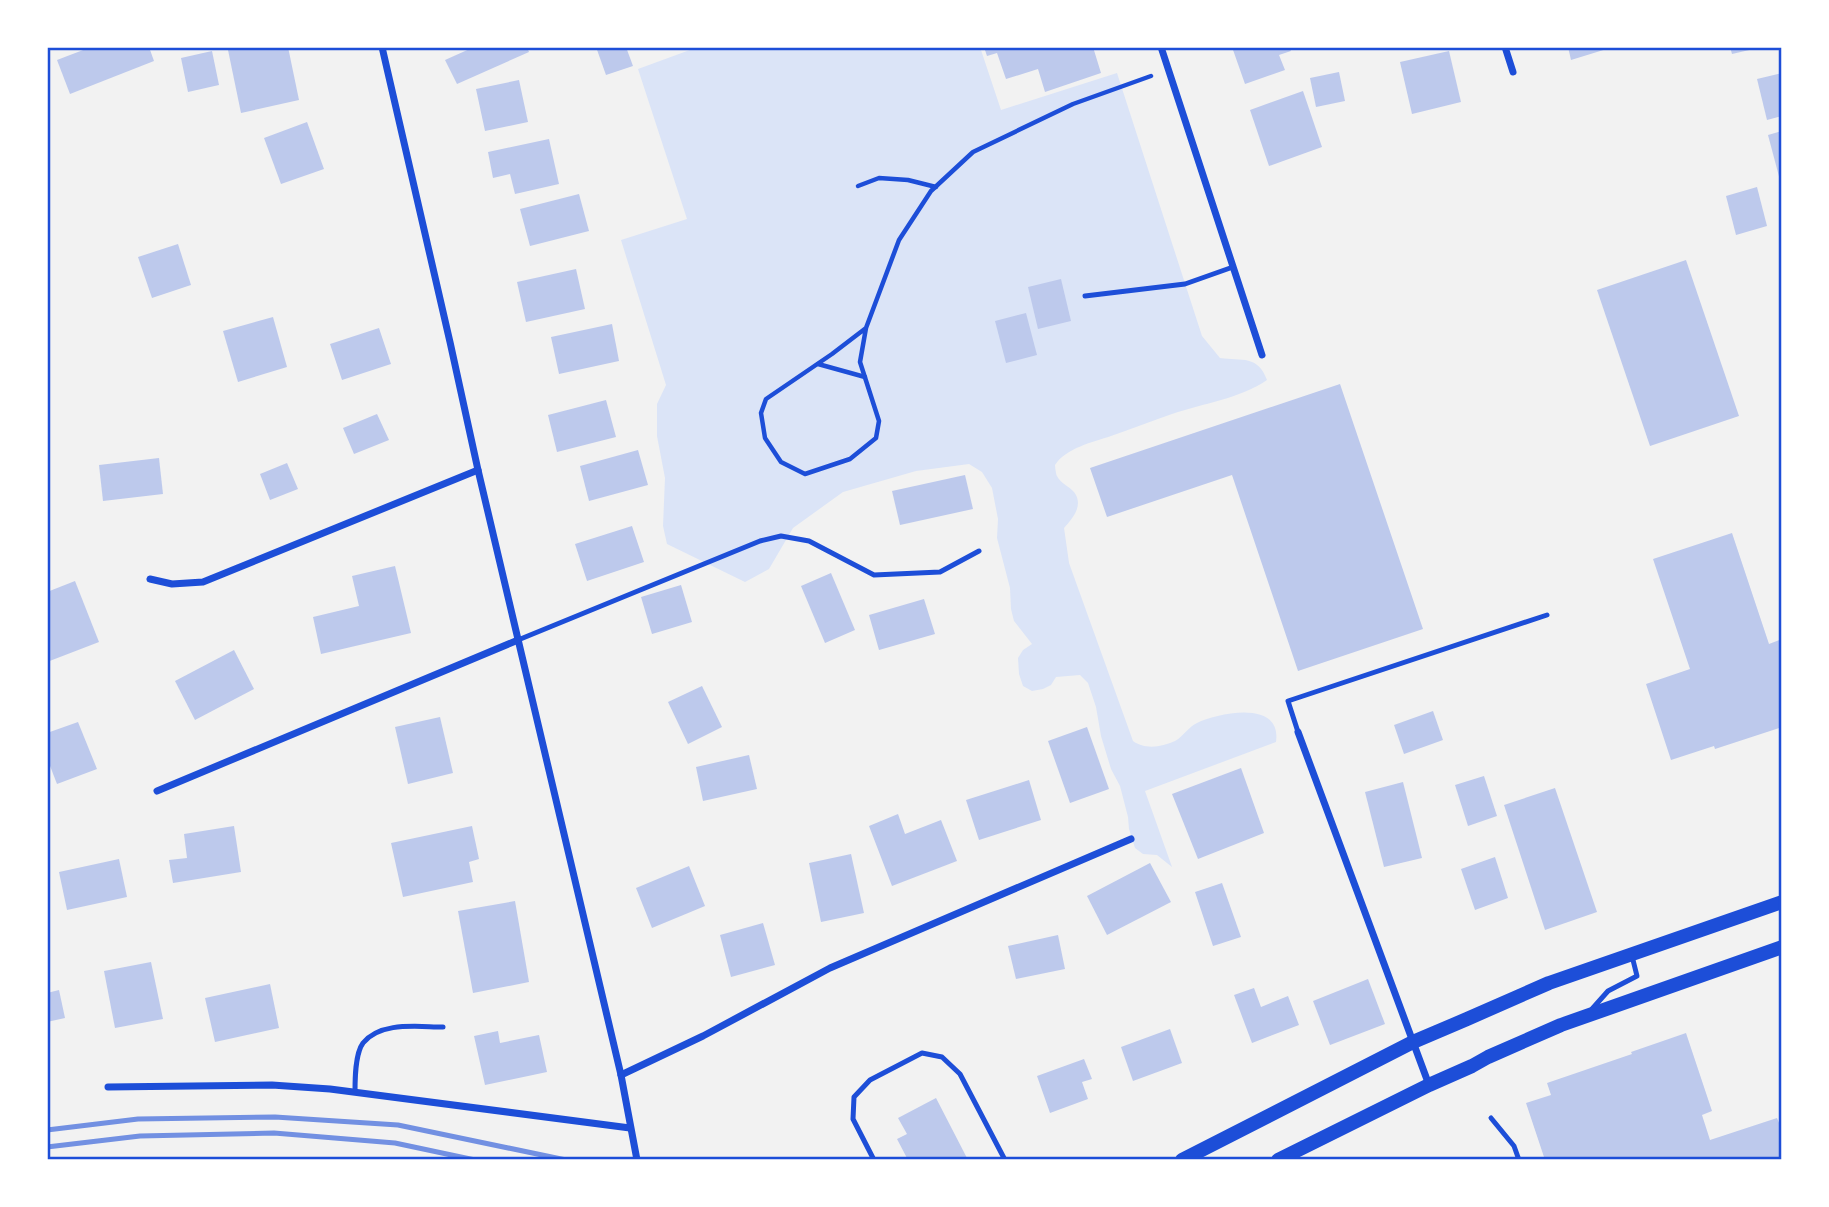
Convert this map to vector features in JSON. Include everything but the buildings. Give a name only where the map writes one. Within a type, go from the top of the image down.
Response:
[{"type":"main road","points":[[1182,1160],[1413,1042],[1549,984],[1782,902]]},
{"type":"main road","points":[[1278,1160],[1429,1084],[1561,1025],[1782,947]]},
{"type":"street","points":[[382,47],[478,470],[621,1075],[637,1160]]},
{"type":"street","points":[[1161,47],[1262,355]]},
{"type":"street","points":[[1505,47],[1513,72]]},
{"type":"street","points":[[150,579],[172,583],[203,582],[478,470]]},
{"type":"street","points":[[157,791],[518,640]]},
{"type":"street","points":[[1298,732],[1429,1084]]},
{"type":"street","points":[[621,1075],[702,1036],[830,968],[1132,839]]},
{"type":"street","points":[[108,1087],[272,1085],[630,1128]]},
{"type":"lane","points":[[1085,296],[1185,284],[1233,267]]},
{"type":"lane","points":[[518,640],[770,538],[809,541],[874,575],[940,572],[979,551]]},
{"type":"lane","points":[[1298,732],[1288,701],[1547,615]]},
{"type":"lane","points":[[1586,1017],[1608,991],[1637,976],[1631,955]]},
{"type":"lane","points":[[355,1093],[355,1071],[362,1044],[377,1032],[396,1028],[443,1027]]},
{"type":"lane","points":[[874,1160],[853,1119],[854,1097],[870,1080],[922,1053],[942,1057],[960,1074],[1005,1160]]},
{"type":"lane","points":[[1490,1118],[1514,1146],[1519,1160]]},
{"type":"path","points":[[866,328],[766,399],[761,414],[765,438],[781,462],[806,474],[850,459],[876,438],[879,421],[860,362],[866,328],[900,240],[931,191],[972,152],[1073,104],[1169,70]]},
{"type":"path","points":[[858,186],[880,178],[908,180],[936,187]]},
{"type":"path","points":[[817,364],[865,377]]},
{"type":"shaded area","points":[[698,47],[980,47],[1001,110],[1117,73],[1202,336],[1220,358],[1254,363],[1259,366],[1267,380],[1233,396],[1080,446],[1066,454],[1055,465],[1059,479],[1074,492],[1078,502],[1074,516],[1064,528],[1069,563],[1133,741],[1148,747],[1165,745],[1178,739],[1197,723],[1233,713],[1259,714],[1269,719],[1275,728],[1276,742],[1145,791],[1172,867],[1157,855],[1143,854],[1135,848],[1120,786],[1111,769],[1088,683],[1080,675],[1056,677],[1051,685],[1043,689],[1032,691],[1023,686],[1018,658],[1023,650],[1032,644],[1014,621],[1010,588],[997,538],[998,519],[992,488],[982,472],[969,464],[916,471],[843,492],[793,528],[769,569],[745,582],[667,544],[663,526],[665,478],[657,436],[657,404],[666,385],[621,240],[687,219],[638,69]]},
{"type":"railway","points":[[47,1130],[138,1119],[275,1117],[398,1125],[566,1160]]},
{"type":"railway","points":[[47,1147],[140,1136],[274,1133],[395,1143],[475,1160]]}]
